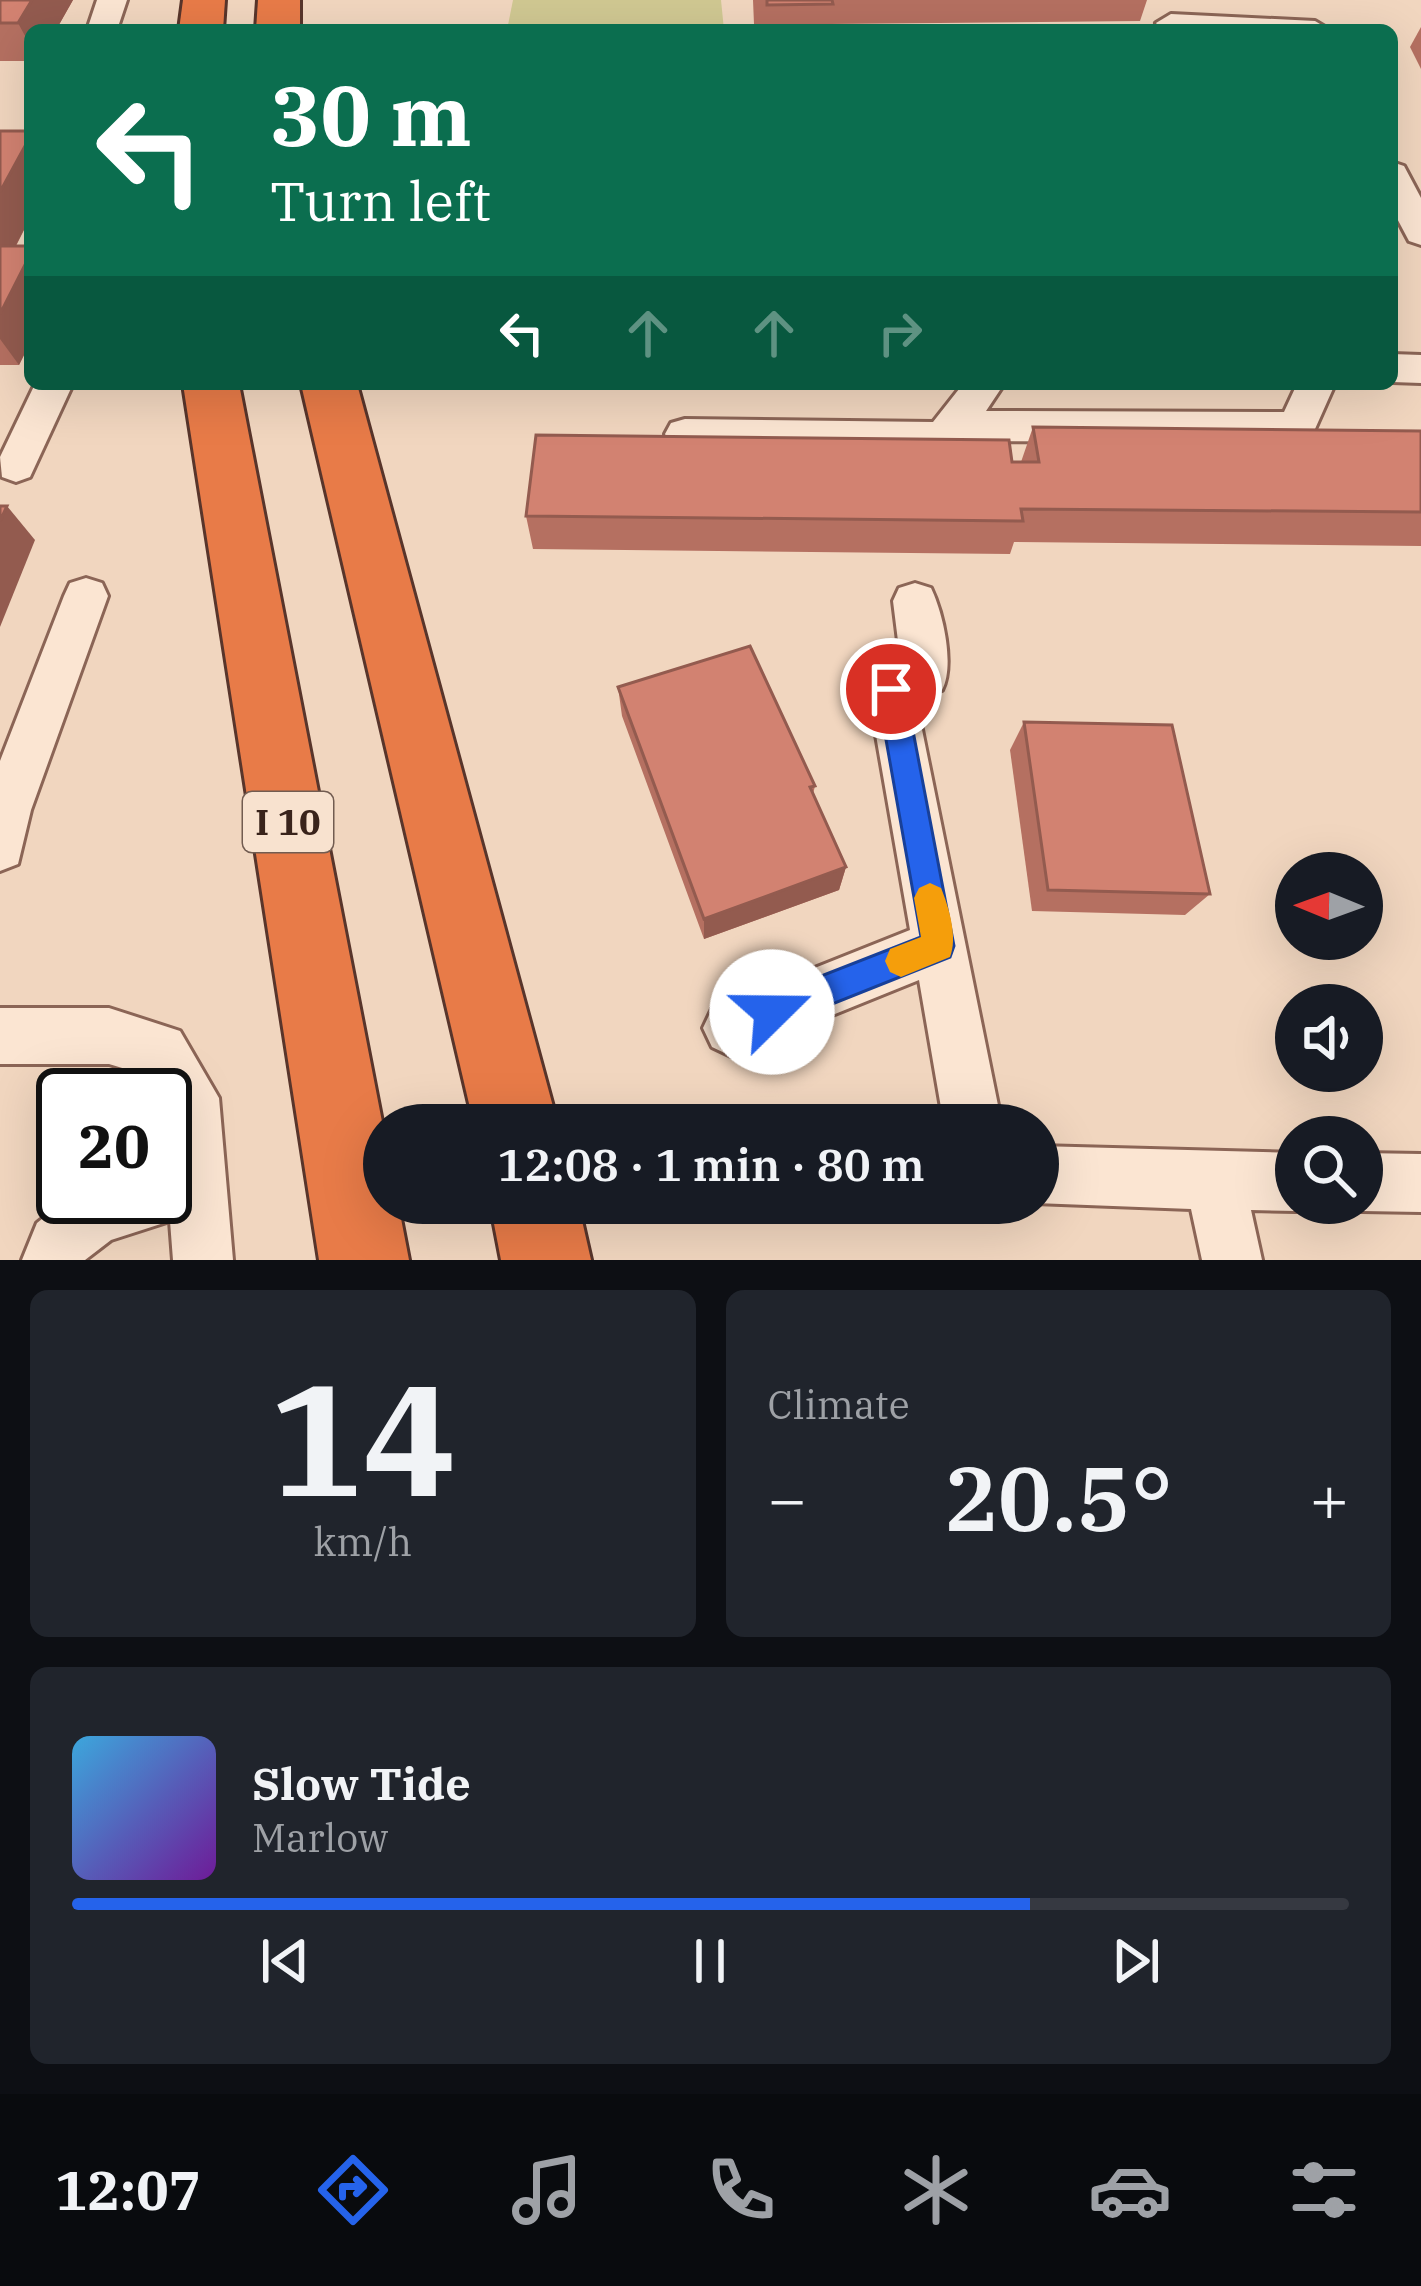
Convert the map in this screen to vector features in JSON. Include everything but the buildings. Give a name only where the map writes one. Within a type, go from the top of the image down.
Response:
[{"type":"highway","name":"I 10","points":[[213,390],[364,1260]]},
{"type":"highway","points":[[330,390],[388,632],[451,850],[511,1104]]},
{"type":"highway","points":[[538,1224],[546,1260]]},
{"type":"street","points":[[1171,23],[1192,24]]},
{"type":"street","points":[[1398,185],[1421,233]]},
{"type":"street","points":[[16,466],[51,390]]},
{"type":"street","points":[[685,434],[944,437],[980,390]]},
{"type":"street","points":[[953,426],[1297,427],[1313,390]]},
{"type":"street","points":[[0,847],[6,810],[86,596]]},
{"type":"street","points":[[915,601],[926,676],[891,689],[969,1104]]},
{"type":"street","points":[[731,1028],[938,946]]},
{"type":"street","points":[[0,1036],[109,1036],[160,1051],[171,1068]]},
{"type":"street","points":[[1059,1176],[1275,1182]]},
{"type":"street","points":[[1215,1181],[1232,1260]]},
{"type":"street","points":[[1383,1182],[1421,1183]]},
{"type":"street","points":[[52,1260],[58,1240],[78,1224]]},
{"type":"street","points":[[188,1224],[203,1260]]},
{"type":"shaded area","points":[[513,0],[721,0],[723,24],[508,24]]},
{"type":"slow traffic","points":[[901,961],[938,946],[930,898]]},
{"type":"route","points":[[772,1012],[938,946],[891,689]]}]
